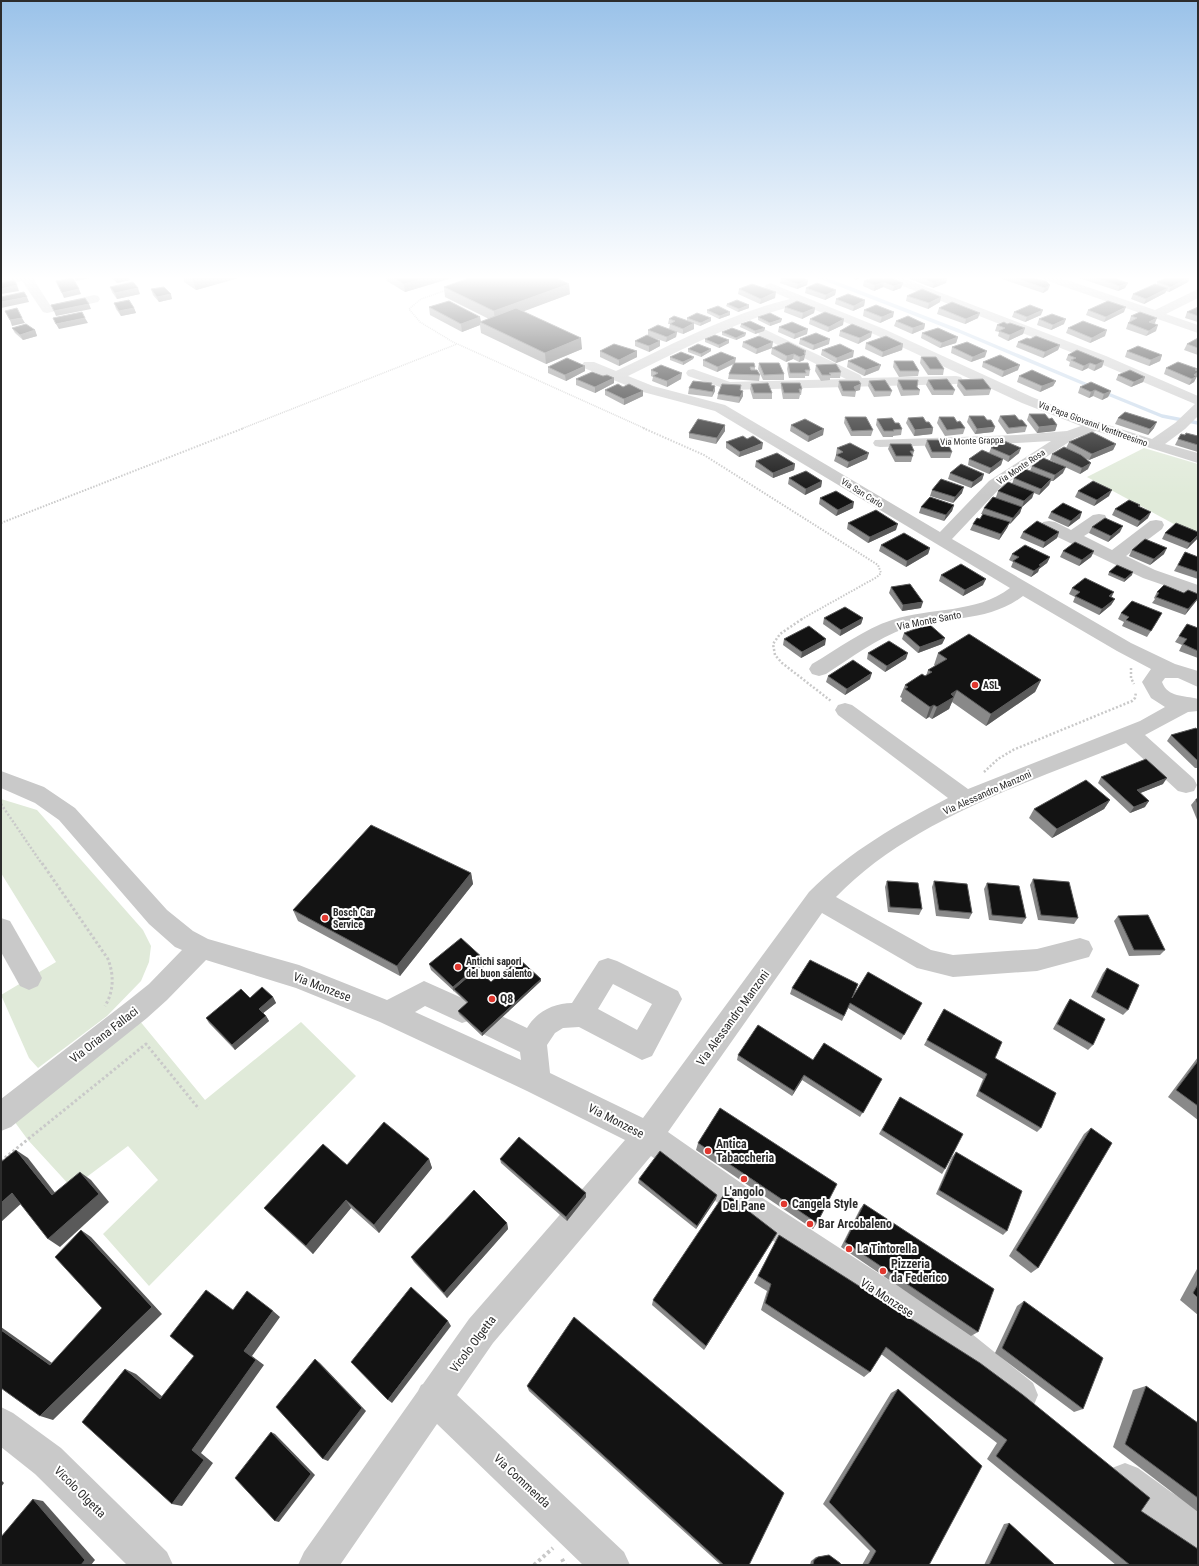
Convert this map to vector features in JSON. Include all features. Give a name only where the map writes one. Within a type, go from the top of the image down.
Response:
[{"type":"street","points":[[617,376],[672,350]]},
{"type":"street","points":[[797,350],[865,383]]},
{"type":"street","name":"Via Papa Giovanni Ventitreesimo","points":[[918,350],[1046,408],[1095,426],[1198,458]]},
{"type":"street","points":[[1078,350],[1198,401]]},
{"type":"street","name":"Via San Carlo","points":[[589,365],[648,389],[720,408],[781,443],[941,541],[1124,647],[1172,671],[1184,673],[1198,680]]},
{"type":"street","points":[[694,373],[730,386],[982,380]]},
{"type":"street","points":[[1154,445],[1190,416]]},
{"type":"street","name":"Via Monte Rosa","points":[[941,541],[995,484],[1070,434],[1095,426]]},
{"type":"street","name":"Via Monte Grappa","points":[[880,443],[1017,439],[1070,434]]},
{"type":"street","name":"Via Monte Grappa","points":[[1017,439],[1040,453]]},
{"type":"street","points":[[1072,537],[1099,518]]},
{"type":"street","points":[[1114,558],[1156,525]]},
{"type":"street","points":[[1049,526],[1149,574],[1198,591]]},
{"type":"street","name":"Via Monte Santo","points":[[818,669],[892,627],[907,622],[982,609],[1003,601],[1022,588]]},
{"type":"street","name":"Via San Carlo","points":[[1124,647],[1153,679],[1154,688],[1164,698]]},
{"type":"street","points":[[1153,679],[1160,672],[1172,671]]},
{"type":"street","points":[[1164,698],[1192,705]]},
{"type":"street","name":"Via Alessandro Manzoni","points":[[1133,731],[1158,711],[1164,698]]},
{"type":"street","name":"Via Alessandro Manzoni","points":[[648,1136],[818,899],[849,868],[875,850],[966,799],[1133,731],[1192,705]]},
{"type":"street","points":[[845,710],[966,799]]},
{"type":"street","points":[[1133,731],[1186,785]]},
{"type":"street","name":"Via Monzese","points":[[2,786],[32,789],[51,800],[67,814],[165,924],[184,939],[202,948],[299,977],[389,1012],[537,1081],[648,1136],[753,1210],[960,1346],[1047,1416]]},
{"type":"street","points":[[818,899],[926,960],[953,966],[1037,960],[1080,950]]},
{"type":"street","points":[[1,929],[28,978]]},
{"type":"street","name":"Via Oriana Fallaci","points":[[1,1117],[138,1009],[158,992],[202,948]]},
{"type":"street","points":[[389,1012],[424,993],[462,1011]]},
{"type":"street","points":[[537,1081],[533,1045],[536,1035],[543,1026],[554,1019],[565,1015],[580,1014]]},
{"type":"street","points":[[493,1026],[533,1045]]},
{"type":"street","name":"Vicolo Olgetta","points":[[317,1565],[433,1397],[481,1331],[648,1136]]},
{"type":"street","name":"Via Commenda","points":[[433,1397],[611,1565]]},
{"type":"street","name":"Vicolo Olgetta","points":[[1,1425],[48,1461],[154,1565]]},
{"type":"street","points":[[1100,1460],[1137,1491],[1198,1530]]},
{"type":"path","points":[[1,522],[441,350]]},
{"type":"path","points":[[471,350],[704,455],[878,565],[880,573],[877,578],[789,627],[777,638],[774,644],[774,651],[782,663],[845,710]]},
{"type":"path","points":[[2,786],[108,959],[112,970],[109,1001]]},
{"type":"path","points":[[1,1161],[146,1044],[199,1109]]},
{"type":"path","points":[[534,1565],[555,1546]]},
{"type":"green space","points":[[1144,448],[1198,464],[1198,537],[1087,477]]},
{"type":"green space","points":[[1,799],[37,810],[143,930],[151,946],[149,962],[141,981],[107,1016],[38,1068],[29,1058],[1,995],[56,962],[1,873]]},
{"type":"green space","points":[[139,1020],[205,1100],[301,1022],[356,1076],[149,1286],[103,1234],[158,1180],[128,1146],[72,1188],[28,1140],[14,1121]]},
{"type":"building","points":[[539,350],[552,350],[545,353]]},
{"type":"building","points":[[634,350],[637,351],[619,360],[600,351]]},
{"type":"building","points":[[691,350],[709,350],[701,354]]},
{"type":"building","points":[[776,350],[806,351],[804,352],[805,355],[800,357],[794,354],[787,356]]},
{"type":"building","points":[[822,350],[854,351],[837,358]]},
{"type":"building","points":[[958,350],[987,351],[973,357]]},
{"type":"building","points":[[1077,350],[1104,361],[1096,365],[1090,363],[1084,366],[1071,360],[1076,358],[1068,355]]},
{"type":"building","points":[[1149,350],[1162,355],[1151,360],[1127,351]]},
{"type":"building","points":[[681,352],[694,357],[683,362],[670,357]]},
{"type":"building","points":[[721,352],[736,358],[718,367],[703,360]]},
{"type":"building","points":[[1000,355],[1020,365],[1004,371],[983,362]]},
{"type":"building","points":[[863,356],[881,365],[866,370],[848,361]]},
{"type":"building","points":[[921,357],[936,357],[944,369],[930,369]]},
{"type":"building","points":[[567,358],[585,366],[565,375],[548,367]]},
{"type":"building","points":[[894,361],[913,361],[919,371],[900,371]]},
{"type":"building","points":[[1178,362],[1198,369],[1195,370],[1198,372],[1194,375],[1197,376],[1192,379],[1166,368]]},
{"type":"building","points":[[734,363],[754,363],[755,367],[750,367],[751,370],[757,370],[760,375],[729,374]]},
{"type":"building","points":[[759,363],[779,363],[784,374],[764,375]]},
{"type":"building","points":[[788,363],[808,363],[810,370],[805,370],[806,373],[790,373]]},
{"type":"building","points":[[836,364],[841,372],[829,373],[831,375],[822,375],[816,365]]},
{"type":"building","points":[[661,365],[682,373],[667,381],[653,376],[658,373],[651,370]]},
{"type":"building","points":[[1032,370],[1056,381],[1042,386],[1019,376]]},
{"type":"building","points":[[1130,370],[1145,377],[1134,382],[1118,375]]},
{"type":"building","points":[[592,372],[614,378],[595,387],[576,379]]},
{"type":"building","points":[[947,379],[955,390],[934,390],[928,380]]},
{"type":"building","points":[[983,379],[991,389],[966,390],[958,380]]},
{"type":"building","points":[[885,380],[892,391],[875,391],[869,381]]},
{"type":"building","points":[[898,380],[918,380],[917,387],[920,390],[903,390]]},
{"type":"building","points":[[693,381],[712,383],[711,385],[715,386],[713,392],[689,388]]},
{"type":"building","points":[[839,381],[859,381],[861,384],[854,387],[856,391],[843,391]]},
{"type":"building","points":[[1091,382],[1111,391],[1104,394],[1095,390],[1091,392],[1080,387]]},
{"type":"building","points":[[768,383],[772,393],[754,393],[751,384]]},
{"type":"building","points":[[781,383],[800,383],[802,389],[799,389],[800,393],[784,393]]},
{"type":"building","points":[[618,384],[623,387],[629,384],[643,391],[624,399],[605,390]]},
{"type":"building","points":[[722,384],[741,385],[740,390],[743,391],[740,397],[718,394]]},
{"type":"building","points":[[1125,412],[1157,422],[1150,429],[1118,418]]},
{"type":"building","points":[[1029,414],[1045,414],[1049,419],[1052,418],[1057,425],[1039,427]]},
{"type":"building","points":[[1015,415],[1027,426],[1009,428],[1000,416]]},
{"type":"building","points":[[969,416],[984,416],[987,420],[991,420],[995,427],[977,429]]},
{"type":"building","points":[[845,417],[866,417],[873,430],[852,431]]},
{"type":"building","points":[[923,417],[933,428],[915,430],[908,418]]},
{"type":"building","points":[[939,417],[954,417],[957,422],[960,421],[965,428],[947,430]]},
{"type":"building","points":[[892,418],[895,423],[899,423],[902,429],[884,431],[877,419]]},
{"type":"building","points":[[698,419],[725,425],[717,438],[689,433]]},
{"type":"building","points":[[805,419],[824,429],[809,436],[791,425]]},
{"type":"building","points":[[1092,432],[1116,444],[1092,454],[1069,442]]},
{"type":"building","points":[[1186,433],[1198,436],[1198,445],[1178,439],[1181,434],[1185,435]]},
{"type":"building","points":[[743,436],[747,439],[753,436],[763,443],[740,452],[726,442]]},
{"type":"building","points":[[927,440],[946,440],[952,452],[932,452]]},
{"type":"building","points":[[1002,440],[1021,448],[1010,456],[991,448]]},
{"type":"building","points":[[850,443],[869,453],[849,462],[836,455],[843,452],[837,448]]},
{"type":"building","points":[[890,444],[911,444],[914,451],[910,451],[913,456],[896,456]]},
{"type":"building","points":[[1064,447],[1081,455],[1091,463],[1082,468],[1052,454]]},
{"type":"building","points":[[982,450],[1003,459],[991,468],[969,459]]},
{"type":"building","points":[[777,453],[795,464],[773,473],[756,461]]},
{"type":"building","points":[[1043,458],[1066,467],[1055,475],[1032,466]]},
{"type":"building","points":[[961,464],[984,474],[973,482],[950,473]]},
{"type":"building","points":[[1025,469],[1051,479],[1041,489],[1014,478]]},
{"type":"building","points":[[806,471],[822,481],[806,489],[789,478]]},
{"type":"building","points":[[941,479],[964,487],[955,497],[932,490]]},
{"type":"building","points":[[1093,481],[1112,490],[1097,500],[1078,491]]},
{"type":"building","points":[[1008,482],[1034,492],[1024,501],[998,491]]},
{"type":"building","points":[[836,491],[854,502],[838,510],[820,498]]},
{"type":"building","points":[[930,497],[954,505],[946,515],[921,507]]},
{"type":"building","points":[[993,497],[1022,507],[1013,518],[984,508]]},
{"type":"building","points":[[1129,500],[1151,512],[1140,521],[1115,509]]},
{"type":"building","points":[[1063,503],[1082,512],[1071,521],[1051,512]]},
{"type":"building","points":[[876,510],[898,524],[870,537],[848,523]]},
{"type":"building","points":[[983,514],[1010,522],[1001,534],[973,524],[977,518],[980,519]]},
{"type":"building","points":[[1105,518],[1123,526],[1111,536],[1092,527]]},
{"type":"building","points":[[1037,521],[1059,532],[1045,542],[1023,532]]},
{"type":"building","points":[[1176,523],[1198,532],[1198,535],[1190,543],[1165,533]]},
{"type":"building","points":[[904,533],[930,548],[907,561],[881,545]]},
{"type":"building","points":[[1145,539],[1167,548],[1154,559],[1132,550]]},
{"type":"building","points":[[1075,542],[1094,551],[1082,560],[1063,551]]},
{"type":"building","points":[[1025,545],[1050,557],[1039,565],[1041,566],[1034,571],[1013,561],[1019,557],[1012,554]]},
{"type":"building","points":[[1185,552],[1198,557],[1198,572],[1178,565]]},
{"type":"building","points":[[961,564],[986,579],[965,590],[941,575]]},
{"type":"building","points":[[1117,565],[1133,572],[1125,579],[1109,572]]},
{"type":"building","points":[[1085,578],[1114,592],[1109,596],[1115,599],[1102,609],[1075,596],[1080,592],[1072,588]]},
{"type":"building","points":[[910,584],[923,602],[903,605],[891,587]]},
{"type":"building","points":[[1164,585],[1184,593],[1188,590],[1198,594],[1198,598],[1188,609],[1156,597],[1159,593],[1157,592]]},
{"type":"building","points":[[1132,601],[1162,613],[1151,631],[1126,620],[1129,617],[1121,613]]},
{"type":"building","points":[[845,607],[863,618],[841,630],[824,618]]},
{"type":"building","points":[[929,624],[945,638],[920,647],[904,633]]},
{"type":"building","points":[[1187,624],[1198,628],[1198,651],[1183,644],[1187,639],[1179,636]]},
{"type":"building","points":[[809,626],[826,639],[802,652],[784,639]]},
{"type":"building","name":"ASL","points":[[969,634],[1041,680],[991,714],[957,690],[951,694],[954,697],[937,707],[934,705],[930,707],[905,689],[908,687],[905,685],[922,674],[925,676],[932,672],[928,670],[947,659],[938,653]]},
{"type":"building","points":[[889,641],[908,653],[887,666],[868,653]]},
{"type":"building","points":[[853,660],[872,673],[847,689],[828,676]]},
{"type":"building","points":[[1196,728],[1198,730],[1198,761],[1171,735]]},
{"type":"building","points":[[1146,759],[1167,778],[1137,790],[1149,801],[1134,807],[1101,777]]},
{"type":"building","points":[[1086,780],[1110,800],[1057,829],[1034,809]]},
{"type":"building","points":[[371,825],[471,873],[397,966],[293,910]]},
{"type":"building","points":[[1033,879],[1069,882],[1078,918],[1041,915]]},
{"type":"building","points":[[887,881],[918,883],[922,909],[890,907]]},
{"type":"building","points":[[934,881],[967,884],[972,913],[939,910]]},
{"type":"building","points":[[987,883],[1019,886],[1026,918],[992,915]]},
{"type":"building","points":[[1148,915],[1165,950],[1134,950],[1118,916]]},
{"type":"building","name":"Antichi sapori del buon salento","points":[[461,938],[485,960],[453,987],[429,964]]},
{"type":"building","name":"Q8","points":[[518,958],[541,979],[482,1033],[458,1011],[468,1002],[454,989],[477,969],[491,982]]},
{"type":"building","points":[[810,960],[858,984],[852,998],[868,972],[922,1003],[904,1035],[850,1003],[844,1016],[792,988]]},
{"type":"building","points":[[1107,968],[1139,985],[1128,1010],[1096,992]]},
{"type":"building","points":[[262,987],[273,997],[259,1009],[266,1016],[232,1045],[206,1018],[241,989],[250,998]]},
{"type":"building","points":[[1070,999],[1105,1019],[1093,1045],[1057,1024]]},
{"type":"building","points":[[944,1009],[1002,1042],[995,1058],[1056,1093],[1041,1128],[979,1091],[987,1074],[927,1040]]},
{"type":"building","points":[[758,1025],[813,1060],[824,1043],[882,1079],[863,1113],[804,1075],[794,1091],[738,1055]]},
{"type":"building","points":[[1198,1061],[1198,1106],[1176,1090]]},
{"type":"building","points":[[900,1097],[963,1134],[945,1169],[882,1130]]},
{"type":"building","points":[[720,1108],[837,1184],[817,1223],[698,1143]]},
{"type":"building","points":[[384,1122],[429,1159],[374,1225],[346,1200],[306,1246],[264,1208],[323,1144],[347,1165]]},
{"type":"building","points":[[1091,1128],[1112,1143],[1038,1268],[1016,1250]]},
{"type":"building","points":[[519,1137],[586,1193],[566,1217],[500,1159]]},
{"type":"building","points":[[16,1150],[52,1195],[80,1172],[99,1194],[48,1239],[12,1193],[1,1203],[1,1162]]},
{"type":"building","points":[[660,1151],[717,1195],[697,1226],[639,1179]]},
{"type":"building","points":[[956,1152],[1022,1191],[1007,1231],[939,1190]]},
{"type":"building","points":[[474,1190],[507,1223],[444,1293],[411,1257]]},
{"type":"building","points":[[725,1193],[777,1233],[706,1346],[653,1300]]},
{"type":"building","points":[[864,1204],[994,1289],[978,1332],[845,1242]]},
{"type":"building","points":[[81,1230],[152,1307],[40,1416],[1,1388],[1,1330],[50,1365],[102,1308],[55,1257]]},
{"type":"building","points":[[779,1235],[980,1363],[1023,1395],[1150,1498],[1141,1511],[1198,1549],[1198,1565],[1130,1565],[996,1456],[1007,1440],[886,1347],[870,1372],[765,1303],[771,1284],[758,1276]]},
{"type":"building","points":[[1198,1284],[1198,1298],[1193,1293]]},
{"type":"building","points":[[411,1287],[448,1321],[388,1400],[351,1362]]},
{"type":"building","points":[[206,1290],[233,1310],[247,1291],[273,1311],[244,1351],[256,1360],[192,1450],[204,1460],[172,1504],[82,1422],[125,1369],[160,1399],[194,1356],[170,1336]]},
{"type":"building","points":[[1024,1301],[1103,1358],[1083,1409],[1002,1348]]},
{"type":"building","points":[[574,1317],[784,1493],[749,1565],[724,1565],[527,1386]]},
{"type":"building","points":[[315,1359],[362,1408],[323,1459],[276,1407]]},
{"type":"building","points":[[1146,1386],[1198,1423],[1198,1498],[1125,1444]]},
{"type":"building","points":[[898,1389],[982,1466],[929,1565],[868,1565],[876,1551],[829,1502]]},
{"type":"building","points":[[271,1432],[311,1474],[275,1521],[235,1478]]},
{"type":"building","points":[[33,1499],[85,1560],[81,1565],[1,1565],[1,1537]]},
{"type":"building","points":[[1009,1523],[1055,1565],[989,1565]]},
{"type":"building","points":[[829,1555],[841,1565],[813,1565],[814,1560],[818,1557]]},
{"type":"waterway","points":[[1004,350],[1092,387]]},
{"type":"waterway","points":[[1103,392],[1162,416],[1198,423]]},
{"type":"place","name":"ASL","points":[[975,685]]},
{"type":"place","name":"Bosch Car Service","points":[[325,918]]},
{"type":"place","name":"Antichi sapori del buon salento","points":[[458,967]]},
{"type":"place","name":"Q8","points":[[492,999]]},
{"type":"place","name":"Antica Tabaccheria","points":[[708,1151]]},
{"type":"place","name":"L'angolo Del Pane","points":[[744,1179]]},
{"type":"place","name":"Cangela Style","points":[[784,1204]]},
{"type":"place","name":"Bar Arcobaleno","points":[[810,1224]]},
{"type":"place","name":"La Tintorella","points":[[849,1249]]},
{"type":"place","name":"Pizzeria da Federico","points":[[883,1271]]}]
